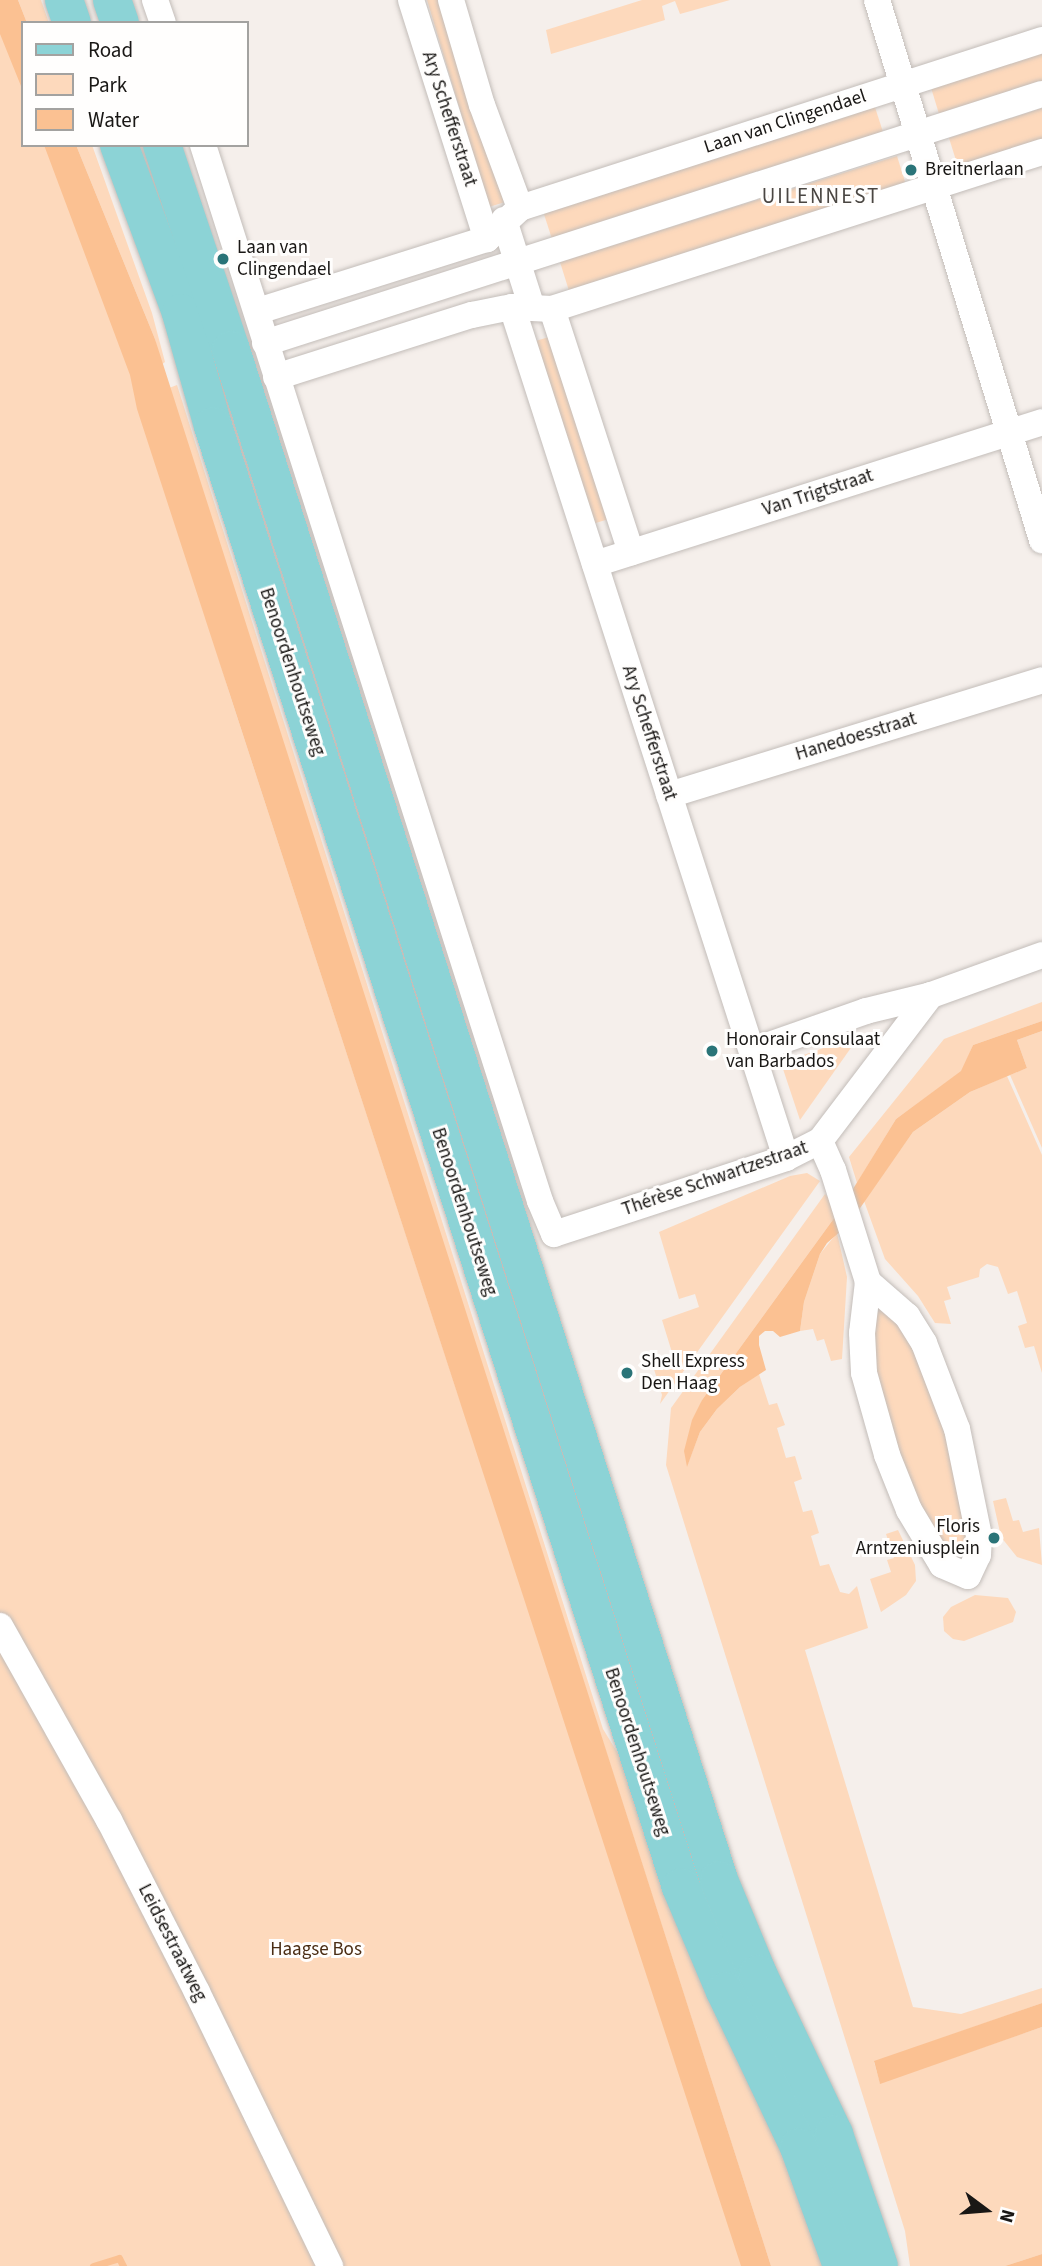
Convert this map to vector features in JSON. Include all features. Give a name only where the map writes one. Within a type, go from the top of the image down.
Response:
[{"type":"main road","points":[[64,0],[71,21]]},
{"type":"main road","points":[[112,0],[119,21]]},
{"type":"main road","name":"Benoordenhoutseweg","points":[[120,147],[181,313],[213,426],[681,1887],[725,1990],[799,2147],[842,2266]]},
{"type":"main road","name":"Benoordenhoutseweg","points":[[163,147],[243,387],[719,1880],[758,1974],[834,2134],[879,2266]]},
{"type":"street","points":[[155,0],[162,21]]},
{"type":"street","name":"Ary Schefferstraat","points":[[411,0],[503,222],[532,308],[631,552]]},
{"type":"street","name":"Ary Schefferstraat","points":[[451,0],[482,105],[503,222]]},
{"type":"street","points":[[877,0],[1042,540]]},
{"type":"street","name":"Laan van Clingendael","points":[[258,311],[503,222],[903,84],[1042,40]]},
{"type":"street","points":[[265,343],[1042,94]]},
{"type":"street","points":[[204,147],[258,311],[275,377],[472,315],[532,308],[1042,152]]},
{"type":"street","name":"Ary Schefferstraat","points":[[532,308],[595,564],[786,1158]]},
{"type":"street","name":"Thérèse Schwartzestraat","points":[[275,377],[540,1201],[554,1234],[786,1158],[820,1142],[930,995]]},
{"type":"street","name":"Van Trigtstraat","points":[[595,564],[1042,422]]},
{"type":"street","name":"Hanedoesstraat","points":[[669,794],[1042,680]]},
{"type":"street","points":[[752,1051],[866,1011],[930,995],[1042,955]]},
{"type":"street","points":[[820,1142],[834,1170],[868,1282],[862,1333],[864,1373],[887,1455],[909,1510],[942,1565],[968,1576],[978,1555],[979,1536],[957,1429],[924,1343],[907,1316],[868,1282]]},
{"type":"street","name":"Leidsestraatweg","points":[[0,1626],[115,1832],[197,1992],[330,2266]]},
{"type":"green space","name":"Haagse Bos","points":[[0,0],[4,0],[21,47],[21,147],[57,147],[92,247],[230,695],[457,1392],[760,2266],[0,2266]]},
{"type":"green space","points":[[18,0],[41,0],[48,21],[26,21]]},
{"type":"green space","points":[[427,0],[444,0],[505,202],[489,207]]},
{"type":"green space","points":[[642,0],[730,0],[680,14],[675,1],[662,6],[665,20],[551,54],[546,30]]},
{"type":"green space","points":[[1042,45],[1042,81],[939,114],[929,81]]},
{"type":"green space","points":[[873,101],[883,132],[552,239],[542,208]]},
{"type":"green space","points":[[1042,108],[1042,144],[959,170],[949,138]]},
{"type":"green space","points":[[77,147],[93,147],[152,313],[165,362],[161,365],[155,339]]},
{"type":"green space","points":[[897,156],[907,188],[570,294],[560,262]]},
{"type":"green space","points":[[549,337],[609,519],[589,525],[532,342]]},
{"type":"green space","points":[[177,385],[603,1729],[625,1765],[775,2126],[826,2266],[771,2266],[169,388]]},
{"type":"green space","points":[[1042,1002],[1042,1021],[973,1045],[962,1071],[896,1119],[857,1183],[849,1157],[944,1039]]},
{"type":"green space","points":[[1042,1031],[1042,1148],[1010,1075],[1027,1068],[1017,1040]]},
{"type":"green space","points":[[860,1035],[800,1120],[781,1063]]},
{"type":"green space","points":[[1007,1076],[1042,1155],[1042,1373],[1034,1346],[1025,1348],[1018,1326],[1027,1323],[1017,1291],[1008,1294],[998,1267],[987,1264],[980,1269],[979,1277],[947,1287],[951,1299],[944,1301],[951,1324],[935,1323],[918,1296],[885,1259],[864,1201],[913,1132],[970,1092]]},
{"type":"green space","points":[[807,1173],[820,1181],[660,1404],[662,1395],[653,1366],[674,1359],[662,1320],[699,1307],[695,1294],[679,1299],[659,1232],[790,1176]]},
{"type":"green space","points":[[825,1194],[840,1210],[702,1400],[687,1466],[700,1432],[717,1409],[740,1387],[759,1374],[769,1405],[777,1403],[785,1425],[777,1428],[786,1458],[795,1456],[802,1479],[794,1482],[803,1512],[812,1510],[819,1533],[811,1536],[820,1566],[829,1564],[840,1592],[849,1594],[857,1586],[868,1628],[805,1650],[913,2007],[961,2014],[1042,1988],[1042,2003],[874,2062],[880,2083],[1042,2027],[1042,2254],[1005,2266],[910,2266],[905,2231],[666,1465],[671,1408]]},
{"type":"green space","points":[[837,1233],[847,1277],[842,1359],[831,1361],[824,1339],[817,1341],[813,1329],[800,1331],[804,1302],[820,1254]]},
{"type":"green space","points":[[877,1305],[887,1308],[931,1373],[970,1540],[963,1554],[953,1554],[942,1546],[898,1461],[868,1339]]},
{"type":"green space","points":[[1006,1498],[1013,1521],[1019,1520],[1023,1532],[1039,1528],[1042,1565],[1017,1557],[1001,1537],[993,1501]]},
{"type":"green space","points":[[898,1530],[915,1565],[916,1581],[906,1595],[881,1612],[870,1579],[891,1572],[887,1560],[894,1558],[886,1534]]},
{"type":"green space","points":[[975,1595],[1008,1598],[1016,1612],[1013,1622],[964,1641],[953,1639],[944,1631],[943,1617],[951,1607]]},
{"type":"water","points":[[0,0],[18,0],[26,21],[21,21],[21,86],[0,34]]},
{"type":"water","points":[[45,147],[77,147],[155,339],[771,2266],[741,2266],[137,409],[130,375]]},
{"type":"water","points":[[1042,1021],[1042,1031],[1017,1040],[1027,1068],[970,1092],[913,1132],[849,1224],[827,1243],[820,1254],[804,1302],[800,1331],[780,1337],[773,1331],[765,1331],[759,1336],[766,1370],[740,1387],[717,1409],[700,1432],[687,1467],[684,1451],[692,1420],[702,1400],[840,1210],[896,1119],[961,1071],[973,1045]]},
{"type":"water","points":[[1042,2003],[1042,2027],[880,2084],[874,2061]]},
{"type":"water","points":[[1042,2254],[1042,2266],[1005,2266]]},
{"type":"waterway","points":[[93,2266],[119,2258],[123,2266]]},
{"type":"place","name":"Breitnerlaan","points":[[911,170]]},
{"type":"place","name":"Laan van Clingendael","points":[[223,259]]},
{"type":"place","name":"Honorair Consulaat van Barbados","points":[[712,1051]]},
{"type":"place","name":"Shell Express Den Haag","points":[[627,1373]]},
{"type":"place","name":"Floris Arntzeniusplein","points":[[994,1538]]},
{"type":"district","name":"UILENNEST","points":[[821,196]]}]
